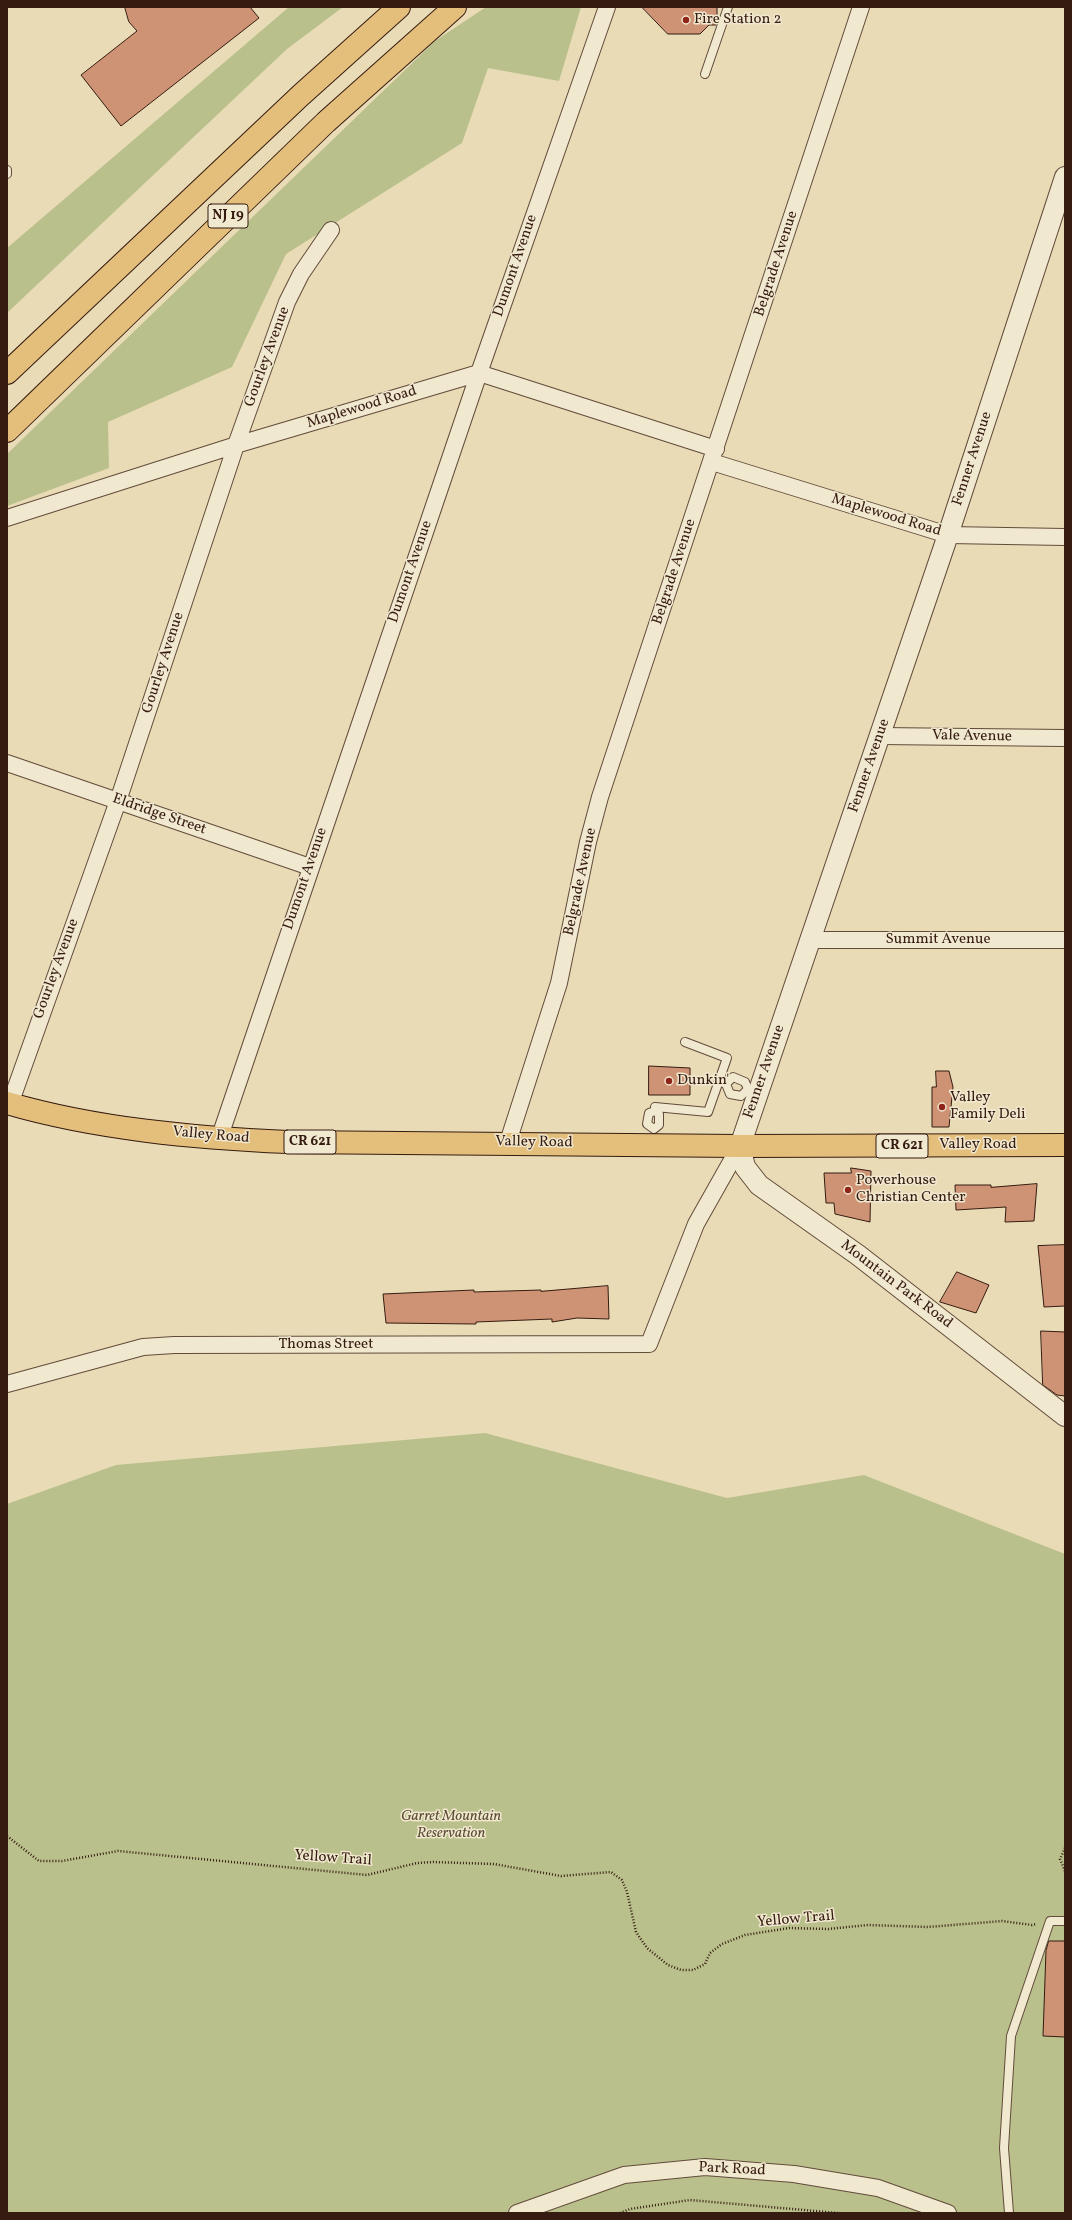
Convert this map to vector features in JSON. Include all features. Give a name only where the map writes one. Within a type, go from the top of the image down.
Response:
[{"type":"main road","name":"NJ 19","points":[[7,373],[301,95],[399,7]]},
{"type":"main road","name":"NJ 19","points":[[7,430],[282,163],[370,80],[455,7]]},
{"type":"main road","name":"Valley Road","points":[[9,1103],[62,1118],[219,1139],[288,1142],[508,1142],[653,1137],[740,1146],[1065,1145]]},
{"type":"street","name":"Dumont Avenue","points":[[219,1139],[310,867],[606,7]]},
{"type":"street","name":"Belgrade Avenue","points":[[508,1142],[559,983],[588,842],[600,796],[861,7]]},
{"type":"street","name":"Fenner Avenue","points":[[649,1344],[696,1224],[740,1146],[753,1091],[810,940],[880,736],[1064,182]]},
{"type":"street","name":"Gourley Avenue","points":[[9,1103],[118,801],[236,445],[286,302],[301,274],[331,230]]},
{"type":"street","name":"Maplewood Road","points":[[7,518],[236,445],[479,373],[948,535],[1065,537]]},
{"type":"street","name":"Vale Avenue","points":[[880,736],[1065,738]]},
{"type":"street","name":"Eldridge Street","points":[[7,763],[310,867]]},
{"type":"street","name":"Summit Avenue","points":[[810,940],[1065,940]]},
{"type":"street","name":"Mountain Park Road","points":[[740,1146],[745,1167],[759,1184],[858,1255],[1065,1416]]},
{"type":"street","name":"Thomas Street","points":[[7,1384],[143,1347],[174,1345],[649,1344]]},
{"type":"street","name":"Park Road","points":[[517,2213],[624,2175],[706,2167],[794,2174],[878,2188],[948,2213]]},
{"type":"lane","points":[[705,74],[728,7]]},
{"type":"lane","points":[[653,1137],[648,1124],[649,1112],[655,1111],[656,1107],[708,1112],[722,1083],[727,1058],[685,1042]]},
{"type":"lane","points":[[733,1077],[745,1082],[753,1091],[741,1096],[730,1094],[722,1083],[733,1077]]},
{"type":"lane","points":[[1009,2213],[1004,2148],[1012,2036],[1050,1921],[1065,1921]]},
{"type":"path","name":"Yellow Trail","points":[[7,1836],[39,1861],[62,1861],[118,1851],[367,1875],[417,1863],[433,1862],[494,1864],[561,1876],[611,1872],[622,1880],[627,1892],[631,1916],[636,1932],[647,1948],[668,1965],[681,1970],[693,1970],[705,1964],[710,1952],[722,1944],[745,1935],[789,1928],[828,1929],[882,1924],[928,1927],[1002,1921],[1032,1925],[1038,1923]]},
{"type":"path","points":[[1065,1848],[1060,1859],[1065,1871]]},
{"type":"path","points":[[620,2213],[630,2209],[690,2200],[838,2213]]},
{"type":"green space","points":[[289,7],[343,7],[287,49],[7,313],[7,248]]},
{"type":"green space","points":[[486,7],[581,7],[559,81],[488,68],[462,143],[286,254],[232,367],[108,422],[109,468],[7,506],[7,454],[435,41]]},
{"type":"green space","name":"Garret Mountain Reservation","points":[[485,1433],[727,1498],[864,1475],[1065,1554],[1065,2213],[7,2213],[7,1504],[116,1465]]},
{"type":"building","points":[[125,7],[250,7],[259,18],[121,126],[81,75],[137,31],[129,22]]},
{"type":"building","name":"Fire Station 2","points":[[642,7],[717,7],[717,23],[716,25],[709,25],[700,34],[668,34]]},
{"type":"building","name":"Dunkin'","points":[[649,1066],[690,1068],[690,1095],[649,1095]]},
{"type":"building","name":"Valley Family Deli","points":[[936,1071],[949,1071],[953,1087],[949,1127],[932,1127],[932,1087],[936,1087]]},
{"type":"building","name":"Powerhouse Christian Center","points":[[851,1168],[871,1171],[870,1222],[835,1214],[834,1203],[826,1203],[824,1173],[851,1173]]},
{"type":"building","points":[[1037,1184],[1034,1221],[1005,1222],[1006,1207],[956,1210],[955,1185],[991,1185],[991,1187]]},
{"type":"building","points":[[1065,1245],[1065,1306],[1044,1307],[1038,1246]]},
{"type":"building","points":[[957,1272],[989,1285],[976,1313],[940,1302]]},
{"type":"building","points":[[608,1286],[609,1319],[577,1318],[552,1322],[552,1319],[476,1322],[476,1324],[386,1323],[383,1294],[474,1290],[474,1292],[541,1291]]},
{"type":"building","points":[[1041,1331],[1065,1332],[1065,1396],[1057,1395],[1043,1385]]},
{"type":"building","points":[[1049,1941],[1065,1941],[1065,2037],[1043,2036],[1046,1951]]},
{"type":"place","name":"Fire Station 2","points":[[686,20]]},
{"type":"place","name":"Dunkin'","points":[[669,1081]]},
{"type":"place","name":"Valley Family Deli","points":[[942,1107]]},
{"type":"place","name":"Powerhouse Christian Center","points":[[848,1190]]}]
